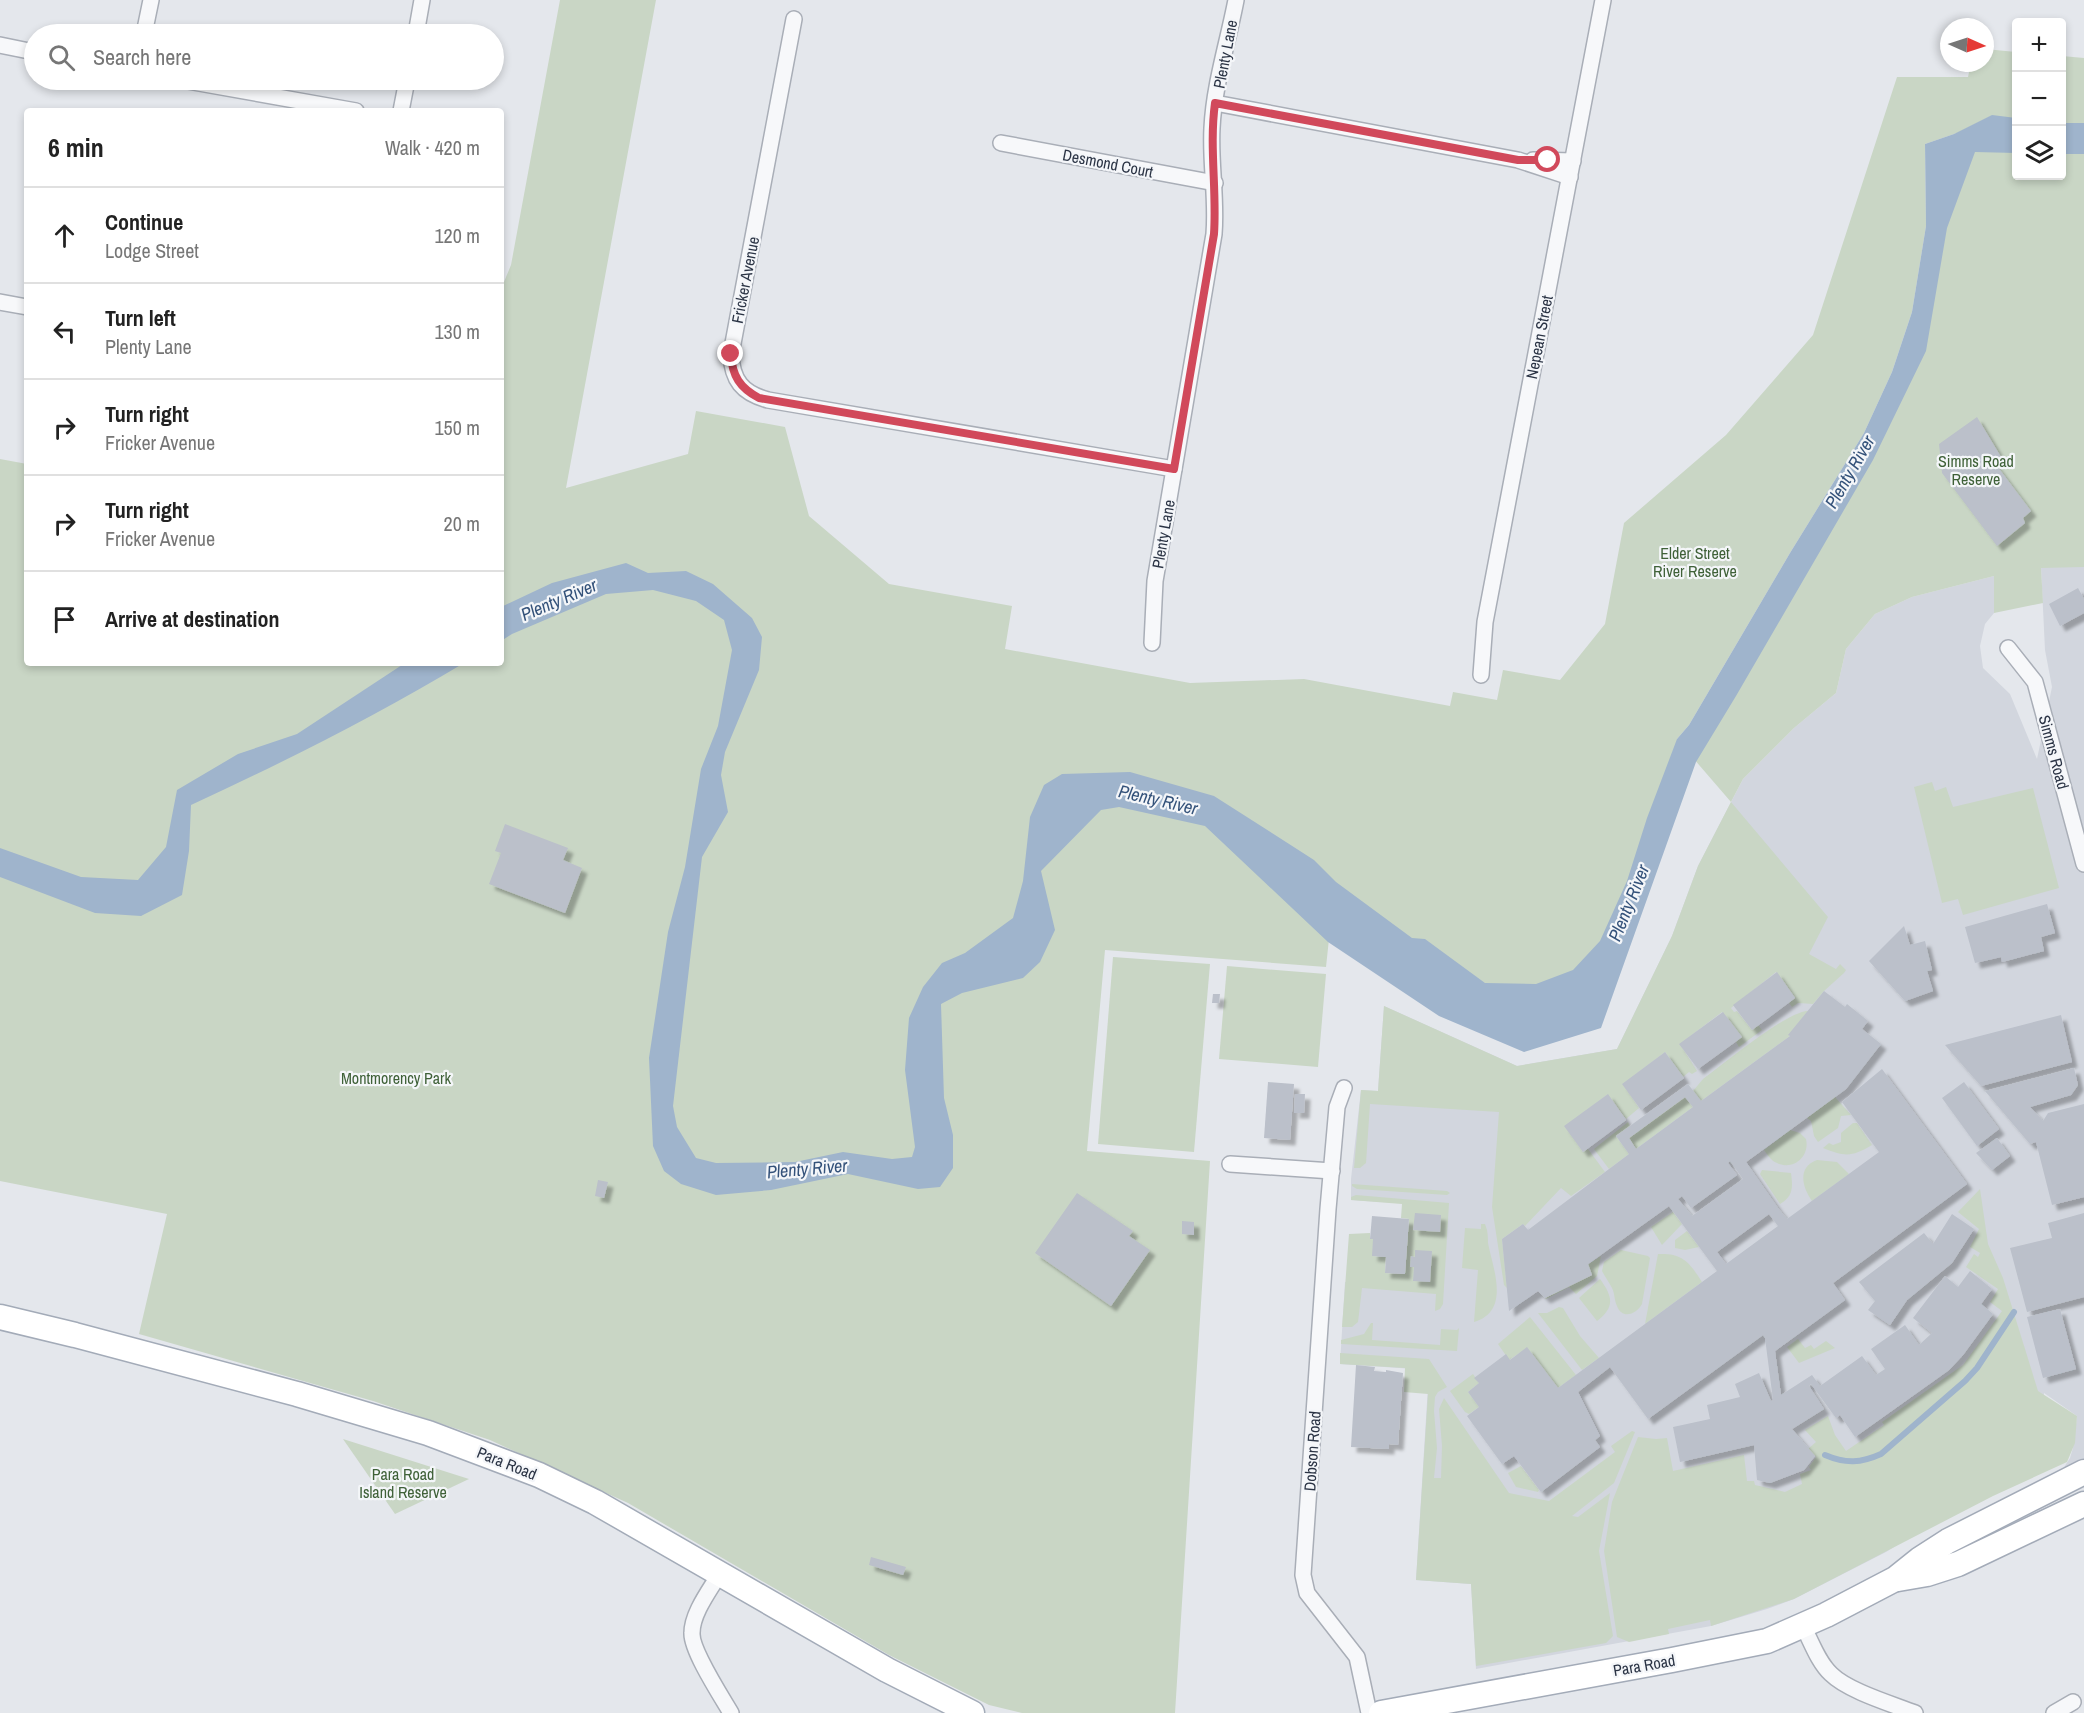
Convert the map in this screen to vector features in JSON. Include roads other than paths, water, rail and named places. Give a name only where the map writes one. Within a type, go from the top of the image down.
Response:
[{"type":"main road","name":"Para Road","points":[[0,1317],[297,1394],[465,1446],[563,1486],[720,1573],[887,1670],[972,1713]]},
{"type":"main road","name":"Para Road","points":[[1381,1713],[1446,1707],[1767,1641],[1803,1626],[1895,1579],[1948,1541],[2084,1472]]},
{"type":"main road","name":"Para Road","points":[[1895,1579],[1927,1574],[1958,1564],[2084,1504]]},
{"type":"street","points":[[146,24],[151,0]]},
{"type":"street","points":[[418,24],[422,0]]},
{"type":"street","name":"Plenty Lane","points":[[1152,643],[1155,581],[1214,234],[1215,183],[1211,148],[1215,103],[1236,0]]},
{"type":"street","name":"Nepean Street","points":[[1481,675],[1485,622],[1603,0]]},
{"type":"street","name":"Fricker Avenue","points":[[794,19],[731,354],[735,378],[741,386],[751,394],[768,400],[1174,469]]},
{"type":"street","points":[[0,45],[24,50]]},
{"type":"street","points":[[238,90],[339,108]]},
{"type":"street","points":[[402,108],[405,90]]},
{"type":"street","points":[[1215,103],[1518,160],[1570,177]]},
{"type":"street","name":"Desmond Court","points":[[1000,142],[1215,183]]},
{"type":"street","points":[[1518,160],[1573,161]]},
{"type":"street","points":[[0,302],[24,306]]},
{"type":"street","name":"Simms Road","points":[[2008,648],[2035,682],[2084,864]]},
{"type":"street","name":"Dobson Road","points":[[1344,1088],[1337,1107],[1303,1582],[1307,1593],[1357,1657],[1369,1713]]},
{"type":"street","points":[[1230,1164],[1332,1171]]},
{"type":"street","points":[[720,1573],[696,1618],[692,1634],[695,1647],[730,1713]]},
{"type":"street","points":[[1803,1626],[1829,1673],[1841,1682],[1871,1696],[1915,1713]]},
{"type":"street","points":[[2054,1713],[2073,1702]]},
{"type":"water","name":"Plenty River","points":[[1992,115],[2012,118],[2012,153],[1975,152],[1947,228],[1926,351],[1873,460],[1696,762],[1601,1028],[1524,1052],[1439,1016],[1328,942],[1205,826],[1119,807],[1101,810],[1041,871],[1055,930],[1040,962],[1023,978],[962,993],[941,1004],[944,1098],[953,1135],[953,1168],[940,1187],[918,1189],[848,1174],[771,1190],[716,1195],[681,1184],[664,1171],[653,1146],[649,1058],[668,932],[685,867],[701,769],[718,726],[732,650],[724,620],[696,601],[653,590],[606,594],[504,639],[504,606],[552,583],[626,563],[648,573],[686,571],[713,584],[752,618],[762,637],[759,670],[725,752],[721,775],[728,812],[702,857],[673,1106],[677,1127],[696,1158],[716,1163],[795,1162],[843,1152],[892,1159],[912,1157],[915,1147],[905,1070],[909,1018],[923,987],[942,963],[965,953],[1013,918],[1023,881],[1030,817],[1044,785],[1062,774],[1130,772],[1214,796],[1314,860],[1336,882],[1412,938],[1425,939],[1485,983],[1536,984],[1573,970],[1600,941],[1627,881],[1647,818],[1677,739],[1689,725],[1864,433],[1892,372],[1912,312],[1926,226],[1925,144],[1954,134]]},
{"type":"water","points":[[2066,123],[2084,123],[2084,154],[2066,154]]},
{"type":"water","points":[[400,666],[459,666],[329,738],[191,805],[189,851],[182,895],[141,916],[95,913],[0,877],[0,848],[81,877],[138,880],[166,847],[177,790],[238,754],[297,734]]},
{"type":"waterway","points":[[1825,1455],[1853,1461],[1881,1454],[1965,1381],[1977,1368],[2014,1312]]},
{"type":"park label","name":"Simms Road Reserve","points":[[1976,470]]},
{"type":"park label","name":"Elder Street River Reserve","points":[[1695,562]]},
{"type":"park label","name":"Montmorency Park","points":[[396,1078]]},
{"type":"park label","name":"Para Road Island Reserve","points":[[403,1483]]}]
